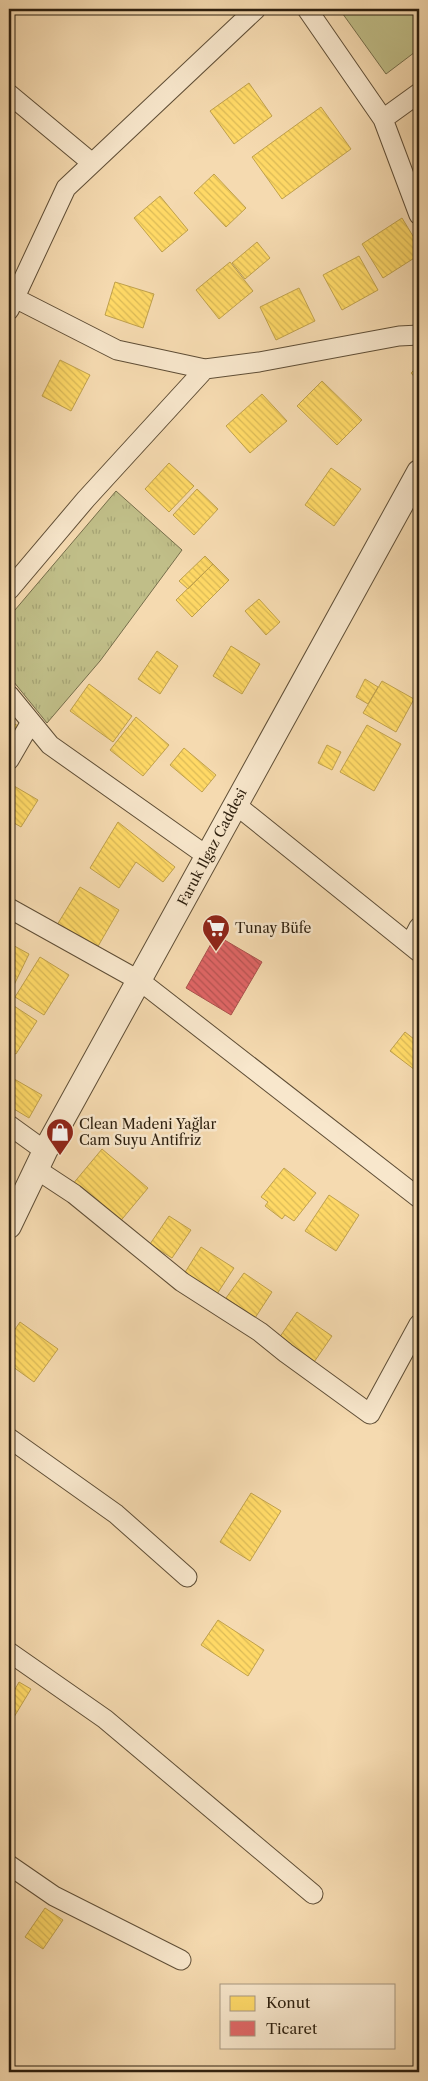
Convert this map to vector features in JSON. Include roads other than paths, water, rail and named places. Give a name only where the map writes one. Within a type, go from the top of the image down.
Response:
[{"type":"street","points":[[256,9],[66,188],[11,302],[117,350],[205,369],[259,362],[399,336],[419,335]]},
{"type":"street","points":[[307,9],[383,119],[419,215]]},
{"type":"street","points":[[383,119],[419,93]]},
{"type":"street","points":[[9,94],[92,163]]},
{"type":"street","points":[[9,590],[86,499],[205,369]]},
{"type":"street","name":"Faruk Ilgaz Caddesi","points":[[9,1226],[41,1160],[419,472]]},
{"type":"street","points":[[9,694],[50,745],[207,856]]},
{"type":"street","points":[[9,760],[31,722]]},
{"type":"street","points":[[235,804],[414,948],[419,927]]},
{"type":"street","points":[[9,908],[140,982],[419,1198]]},
{"type":"street","points":[[9,1125],[74,1194],[182,1282],[260,1332],[370,1414],[419,1324]]},
{"type":"street","points":[[9,1438],[116,1514],[187,1578]]},
{"type":"street","points":[[9,1652],[105,1719],[313,1894]]},
{"type":"street","points":[[9,1864],[54,1896],[181,1960]]},
{"type":"place","name":"Tunay Büfe","points":[[216,952]]},
{"type":"place","name":"Clean Madeni Yağlar Cam Suyu Antifriz","points":[[60,1156]]}]
